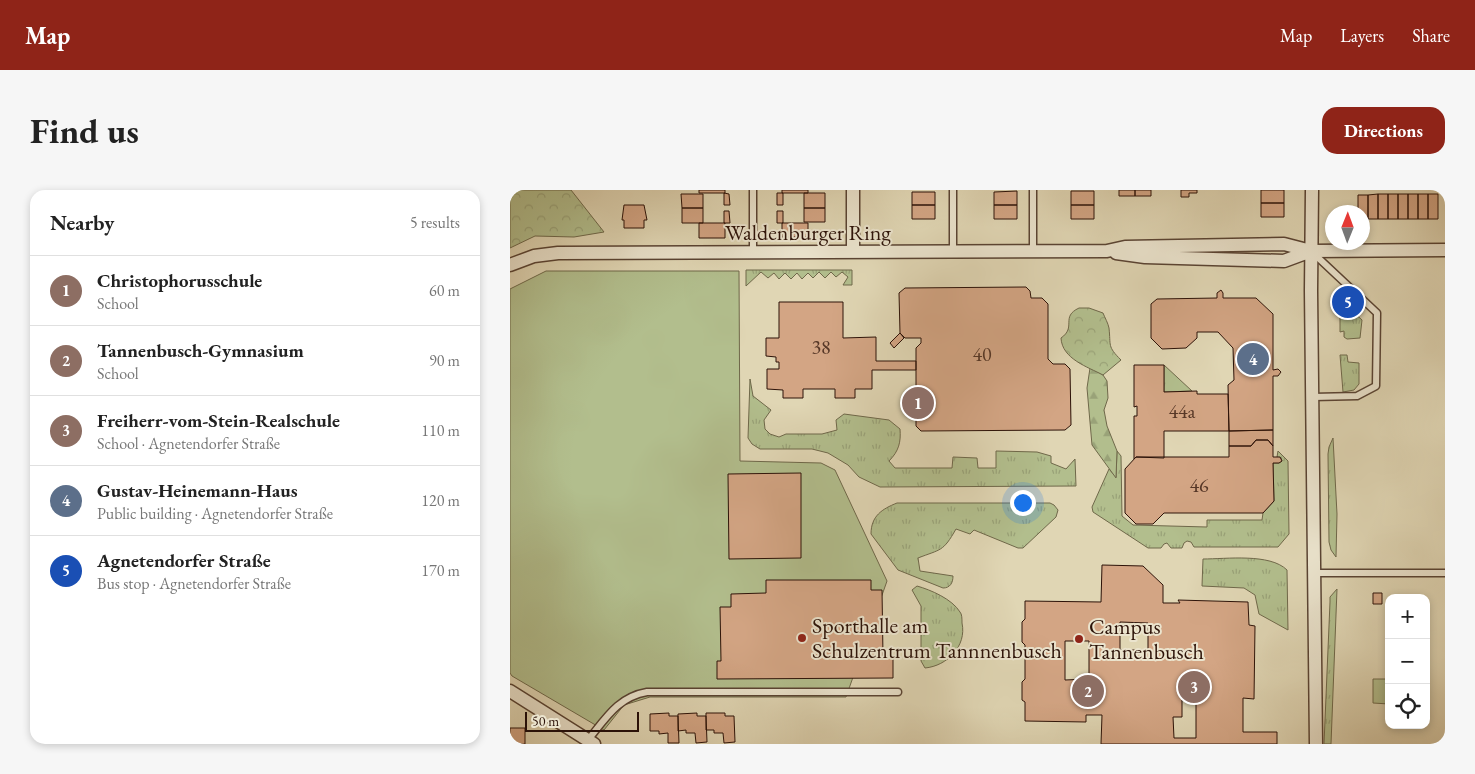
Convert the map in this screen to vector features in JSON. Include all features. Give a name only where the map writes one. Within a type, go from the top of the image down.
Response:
[{"type":"street","points":[[853,190],[853,252]]},
{"type":"street","points":[[1312,190],[1316,744]]},
{"type":"street","name":"Waldenburger Ring","points":[[510,265],[534,256],[558,253],[1107,251],[1125,247],[1284,244],[1311,251],[1445,250]]},
{"type":"street","points":[[510,691],[591,742]]},
{"type":"lane","points":[[753,190],[753,252]]},
{"type":"lane","points":[[953,190],[953,252]]},
{"type":"lane","points":[[1033,190],[1033,251]]},
{"type":"lane","points":[[1311,251],[1378,313],[1376,386],[1357,396],[1313,397]]},
{"type":"lane","points":[[1314,573],[1445,572]]},
{"type":"lane","points":[[591,742],[621,701],[635,694],[647,692],[898,692]]},
{"type":"green space","points":[[510,190],[571,190],[604,232],[574,237],[535,236],[510,248]]},
{"type":"green space","points":[[746,270],[852,270],[852,285],[843,285],[848,277],[842,272],[836,277],[831,272],[825,278],[819,272],[813,278],[808,273],[802,279],[797,273],[791,279],[785,273],[779,279],[774,273],[768,278],[761,272],[746,286]]},
{"type":"green space","points":[[546,271],[739,271],[740,461],[821,463],[835,470],[887,581],[846,697],[650,697],[624,705],[604,730],[512,676],[510,673],[510,289]]},
{"type":"green space","points":[[1340,300],[1362,320],[1360,338],[1347,339],[1344,337],[1344,331],[1340,332]]},
{"type":"green space","points":[[1079,308],[1089,308],[1103,313],[1109,328],[1112,348],[1121,360],[1103,375],[1071,357],[1062,345],[1061,338],[1068,330],[1070,315]]},
{"type":"green space","points":[[1340,355],[1347,355],[1348,362],[1359,363],[1359,384],[1354,390],[1343,392]]},
{"type":"green space","points":[[1164,365],[1192,391],[1164,392]]},
{"type":"green space","points":[[1090,368],[1103,375],[1107,381],[1108,398],[1104,410],[1107,426],[1117,451],[1116,478],[1092,445],[1087,388]]},
{"type":"green space","points":[[750,379],[753,396],[771,410],[764,420],[765,429],[770,434],[779,437],[786,434],[822,434],[837,430],[836,420],[844,414],[889,420],[900,429],[899,446],[889,461],[895,468],[952,468],[953,457],[977,458],[978,468],[996,468],[996,451],[1037,452],[1051,456],[1051,463],[1066,469],[1075,459],[1076,486],[880,487],[859,477],[848,465],[828,453],[812,449],[760,449],[752,444],[748,438]]},
{"type":"green space","points":[[1333,438],[1337,514],[1336,557],[1331,550],[1329,542],[1328,454]]},
{"type":"green space","points":[[1117,451],[1121,456],[1122,516],[1133,525],[1207,527],[1207,520],[1262,520],[1263,513],[1274,501],[1273,463],[1282,461],[1281,458],[1277,457],[1278,451],[1288,461],[1289,534],[1278,547],[1194,547],[1191,542],[1187,541],[1182,548],[1171,548],[1167,543],[1161,548],[1148,548],[1093,512],[1092,507],[1109,469],[1116,477]]},
{"type":"green space","points":[[897,503],[1050,503],[1058,510],[1056,517],[1023,548],[1018,548],[974,530],[970,534],[956,529],[941,549],[918,558],[920,571],[953,576],[951,585],[943,588],[898,570],[871,534],[873,522],[878,514]]},
{"type":"green space","points":[[1203,559],[1259,559],[1270,561],[1287,570],[1288,630],[1259,614],[1255,595],[1244,588],[1202,586]]},
{"type":"green space","points":[[917,586],[947,599],[961,613],[962,617],[963,631],[954,653],[941,663],[925,668],[921,661],[921,606],[912,590]]},
{"type":"green space","points":[[1337,589],[1331,744],[1324,744],[1330,597]]},
{"type":"green space","points":[[1373,679],[1385,679],[1385,704],[1373,703]]},
{"type":"building","points":[[699,190],[725,190],[725,193],[699,193]]},
{"type":"building","points":[[782,190],[808,190],[808,193],[782,193]]},
{"type":"building","points":[[1119,190],[1135,190],[1135,196],[1119,196]]},
{"type":"building","points":[[1135,190],[1151,190],[1151,196],[1135,196]]},
{"type":"building","points":[[1181,190],[1197,190],[1197,193],[1189,193],[1189,197],[1181,197]]},
{"type":"building","points":[[1261,190],[1284,190],[1284,203],[1261,203]]},
{"type":"building","points":[[1017,191],[1017,205],[994,205],[994,192]]},
{"type":"building","points":[[1071,191],[1094,191],[1094,205],[1071,205]]},
{"type":"building","points":[[912,192],[935,192],[935,205],[912,205]]},
{"type":"building","points":[[724,193],[729,194],[730,205],[724,205]]},
{"type":"building","points":[[777,193],[783,193],[783,205],[777,205]]},
{"type":"building","points":[[804,193],[825,193],[825,208],[804,208]]},
{"type":"building","points":[[681,194],[703,194],[703,208],[682,208]]},
{"type":"building","points":[[1378,194],[1378,219],[1370,219],[1368,195]]},
{"type":"building","points":[[1378,194],[1388,194],[1388,219],[1378,219]]},
{"type":"building","points":[[1388,194],[1398,194],[1398,219],[1388,219]]},
{"type":"building","points":[[1398,194],[1408,194],[1408,219],[1398,219]]},
{"type":"building","points":[[1408,194],[1418,194],[1418,219],[1408,219]]},
{"type":"building","points":[[1418,194],[1428,194],[1428,219],[1418,219]]},
{"type":"building","points":[[1428,194],[1438,194],[1438,219],[1428,219]]},
{"type":"building","points":[[1358,195],[1368,195],[1368,205],[1358,205]]},
{"type":"building","points":[[1261,203],[1284,203],[1284,217],[1261,217]]},
{"type":"building","points":[[624,205],[644,205],[647,220],[644,220],[644,228],[624,228],[624,220],[622,220]]},
{"type":"building","points":[[912,205],[935,205],[935,219],[912,219]]},
{"type":"building","points":[[994,205],[1017,205],[1017,219],[994,219]]},
{"type":"building","points":[[1071,205],[1094,205],[1094,219],[1071,219]]},
{"type":"building","points":[[682,208],[703,208],[703,223],[682,223]]},
{"type":"building","points":[[804,208],[825,208],[825,222],[804,222]]},
{"type":"building","points":[[724,211],[729,211],[730,223],[724,223]]},
{"type":"building","points":[[777,211],[783,211],[783,223],[777,223]]},
{"type":"building","points":[[699,223],[725,223],[725,238],[699,238]]},
{"type":"building","points":[[782,223],[808,223],[808,237],[782,237]]},
{"type":"building","points":[[1026,287],[1030,291],[1031,298],[1042,298],[1048,304],[1048,359],[1053,364],[1065,364],[1070,369],[1071,425],[1065,430],[921,431],[916,426],[916,348],[921,343],[921,338],[905,338],[900,333],[899,293],[905,288]]},
{"type":"building","points":[[1221,290],[1223,298],[1256,298],[1273,314],[1273,370],[1278,369],[1281,372],[1278,376],[1273,376],[1273,430],[1229,431],[1228,385],[1234,380],[1233,348],[1218,332],[1197,332],[1197,338],[1186,348],[1162,349],[1151,338],[1151,304],[1157,299],[1217,298],[1217,293]]},
{"type":"building","points":[[779,302],[843,302],[843,338],[876,337],[876,361],[916,361],[916,370],[872,370],[872,389],[855,389],[855,398],[835,398],[835,389],[803,389],[803,398],[783,398],[783,390],[767,389],[767,369],[779,369],[779,362],[776,362],[776,357],[766,356],[766,338],[779,338]]},
{"type":"building","points":[[900,333],[904,338],[894,348],[890,343]]},
{"type":"building","points":[[1134,365],[1164,365],[1164,392],[1197,391],[1197,394],[1228,394],[1229,431],[1164,431],[1164,458],[1136,457],[1134,459],[1134,416],[1137,416],[1137,406],[1134,407]]},
{"type":"building","points":[[1273,430],[1273,446],[1268,440],[1256,440],[1251,446],[1229,446],[1229,431]]},
{"type":"building","points":[[1256,440],[1268,440],[1273,446],[1273,457],[1280,457],[1282,461],[1273,463],[1274,501],[1263,513],[1164,513],[1153,524],[1136,524],[1125,513],[1125,469],[1136,457],[1229,457],[1229,446],[1251,446]]},
{"type":"building","points":[[801,473],[801,558],[729,559],[728,474]]},
{"type":"building","points":[[1102,565],[1143,566],[1163,585],[1163,603],[1180,603],[1178,600],[1248,602],[1249,625],[1255,626],[1254,699],[1243,698],[1243,732],[1277,732],[1277,744],[1101,744],[1102,715],[1086,715],[1086,722],[1025,721],[1025,702],[1022,700],[1022,682],[1025,679],[1025,645],[1022,642],[1022,622],[1025,619],[1025,601],[1101,602]],"holes":[[[1120,622],[1148,623],[1148,650],[1120,650]],[[1065,641],[1089,641],[1089,679],[1065,680]],[[1182,700],[1196,700],[1196,738],[1174,738],[1173,717],[1182,717]]]},
{"type":"building","name":"Sporthalle am Schulzentrum Tannnenbusch","points":[[766,580],[871,580],[871,590],[882,590],[883,656],[893,656],[893,678],[717,679],[717,661],[721,661],[720,607],[731,607],[731,594],[766,593]]},
{"type":"building","points":[[1373,593],[1382,593],[1382,604],[1373,604]]},
{"type":"building","points":[[669,713],[669,716],[678,716],[679,743],[668,743],[668,733],[659,734],[659,731],[650,731],[650,714]]},
{"type":"building","points":[[697,713],[697,716],[706,716],[707,742],[696,743],[695,733],[686,733],[686,730],[678,731],[678,714]]},
{"type":"building","points":[[706,713],[725,713],[725,716],[734,716],[735,742],[724,743],[723,733],[714,733],[714,730],[706,730]]},
{"type":"building","points":[[510,728],[525,728],[525,744],[510,744]]},
{"type":"place","name":"Agnetendorfer Straße","points":[[1348,302]]},
{"type":"place","name":"Gustav-Heinemann-Haus","points":[[1253,359]]},
{"type":"place","name":"Christophorusschule","points":[[918,403]]},
{"type":"place","name":"Sporthalle am Schulzentrum Tannnenbusch","points":[[802,638]]},
{"type":"place","name":"Campus Tannenbusch","points":[[1079,639]]},
{"type":"place","name":"Freiherr-vom-Stein-Realschule","points":[[1194,687]]},
{"type":"place","name":"Tannenbusch-Gymnasium","points":[[1088,691]]}]
